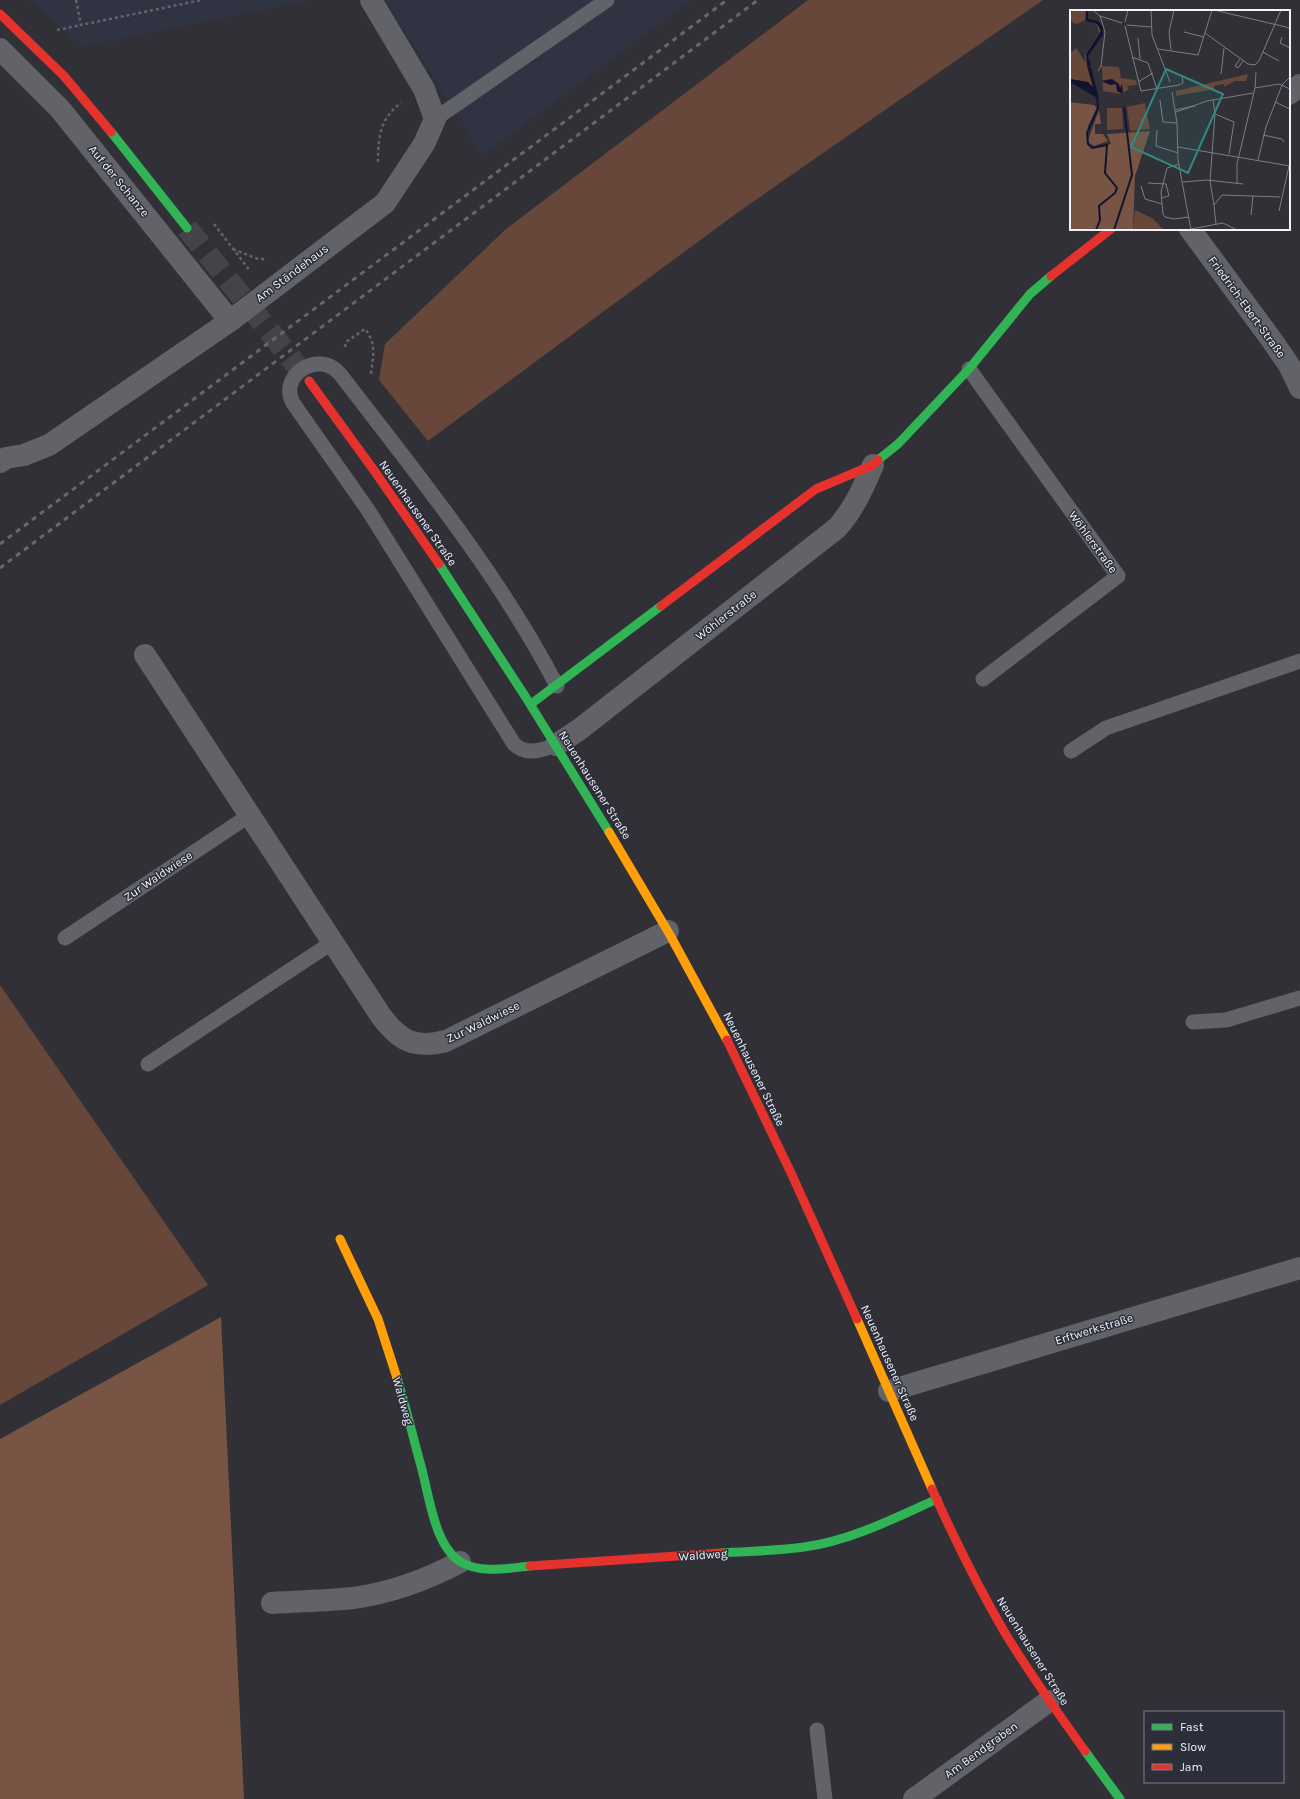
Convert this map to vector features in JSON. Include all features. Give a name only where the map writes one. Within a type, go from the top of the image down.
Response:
[{"type":"main road","name":"Auf der Schanze","points":[[0,14],[64,76],[82,96],[187,228]]},
{"type":"main road","name":"Wöhlerstraße","points":[[531,704],[557,686],[804,498],[835,480],[873,465],[908,435],[969,369],[1030,294],[1110,230]]},
{"type":"main road","name":"Neuenhausener Straße","points":[[309,381],[427,546],[531,704],[607,826],[668,931],[718,1024],[748,1084],[832,1262],[956,1541],[991,1609],[1049,1701],[1120,1799]]},
{"type":"main road","name":"Waldweg","points":[[340,1239],[378,1318],[439,1532],[451,1554],[460,1562],[471,1566],[502,1568],[798,1548],[826,1543],[858,1533],[937,1499]]},
{"type":"street","points":[[371,0],[424,89],[435,119]]},
{"type":"street","name":"Auf der Schanze","points":[[0,49],[45,92],[78,129],[230,321]]},
{"type":"street","points":[[1290,93],[1300,86]]},
{"type":"street","name":"Am Ständehaus","points":[[2,458],[24,455],[49,445],[230,321],[385,203],[424,144],[435,119]]},
{"type":"street","name":"Friedrich-Ebert-Straße","points":[[1191,230],[1276,345],[1289,365],[1300,388]]},
{"type":"street","name":"Wöhlerstraße","points":[[556,745],[580,729],[837,528],[849,514],[858,499],[873,465]]},
{"type":"street","name":"Zur Waldwiese","points":[[146,655],[386,1024],[400,1037],[416,1044],[426,1045],[446,1041],[668,931]]},
{"type":"street","name":"Erftwerkstraße","points":[[889,1391],[1300,1268]]},
{"type":"street","points":[[272,1603],[352,1598],[390,1591],[427,1578],[460,1562]]},
{"type":"street","name":"Am Bendgraben","points":[[914,1799],[1049,1701]]},
{"type":"lane","points":[[435,119],[607,0]]},
{"type":"lane","points":[[556,745],[544,749],[529,751],[517,747],[514,744],[365,506],[293,403],[290,395],[292,379],[304,369],[318,363],[330,365],[340,374],[459,530],[531,638],[557,686]]},
{"type":"lane","name":"Wöhlerstraße","points":[[969,369],[1118,576],[983,679]]},
{"type":"lane","points":[[1071,751],[1106,728],[1300,661]]},
{"type":"lane","name":"Zur Waldwiese","points":[[65,938],[250,815]]},
{"type":"lane","points":[[148,1064],[333,942]]},
{"type":"lane","points":[[1193,1022],[1226,1020],[1300,998]]},
{"type":"lane","points":[[817,1730],[826,1799]]},
{"type":"path","points":[[76,0],[81,25]]},
{"type":"path","points":[[57,30],[202,0]]},
{"type":"path","points":[[378,164],[381,127],[392,110]]},
{"type":"path","points":[[232,248],[258,260]]},
{"type":"path","points":[[357,336],[366,329]]},
{"type":"shaded area","points":[[31,0],[310,0],[82,47]]},
{"type":"shaded area","points":[[385,0],[691,0],[482,156]]},
{"type":"shaded area","points":[[808,0],[1043,0],[737,213],[428,441],[379,380],[385,344],[506,229]]},
{"type":"shaded area","points":[[0,985],[208,1285],[0,1405]]},
{"type":"shaded area","points":[[221,1317],[244,1799],[0,1799],[0,1439]]},
{"type":"tunnel","points":[[187,228],[309,381]]},
{"type":"railway","points":[[0,544],[727,0]]},
{"type":"railway","points":[[0,568],[758,0]]},
{"type":"traffic: fast","points":[[111,132],[187,228]]},
{"type":"traffic: fast","points":[[878,460],[898,444],[969,369],[1030,294],[1051,276]]},
{"type":"traffic: fast","points":[[439,564],[525,696],[609,832]]},
{"type":"traffic: fast","points":[[531,704],[661,606]]},
{"type":"traffic: fast","points":[[397,1378],[430,1504],[444,1544],[461,1562],[469,1566],[486,1569],[504,1569],[530,1566]]},
{"type":"traffic: fast","points":[[721,1553],[804,1547],[838,1540],[889,1521],[937,1499]]},
{"type":"traffic: fast","points":[[1085,1751],[1120,1799]]},
{"type":"traffic: slow","points":[[609,832],[670,935],[727,1040]]},
{"type":"traffic: slow","points":[[340,1239],[378,1319],[397,1378]]},
{"type":"traffic: slow","points":[[857,1319],[932,1489]]},
{"type":"traffic: jam","points":[[0,14],[64,76],[111,132]]},
{"type":"traffic: jam","points":[[1051,276],[1110,230]]},
{"type":"traffic: jam","points":[[309,381],[373,469],[439,564]]},
{"type":"traffic: jam","points":[[661,606],[816,489],[873,465],[878,460]]},
{"type":"traffic: jam","points":[[727,1040],[792,1175],[857,1319]]},
{"type":"traffic: jam","points":[[932,1489],[985,1598],[1005,1633],[1034,1678],[1085,1751]]},
{"type":"traffic: jam","points":[[530,1566],[721,1553]]}]
